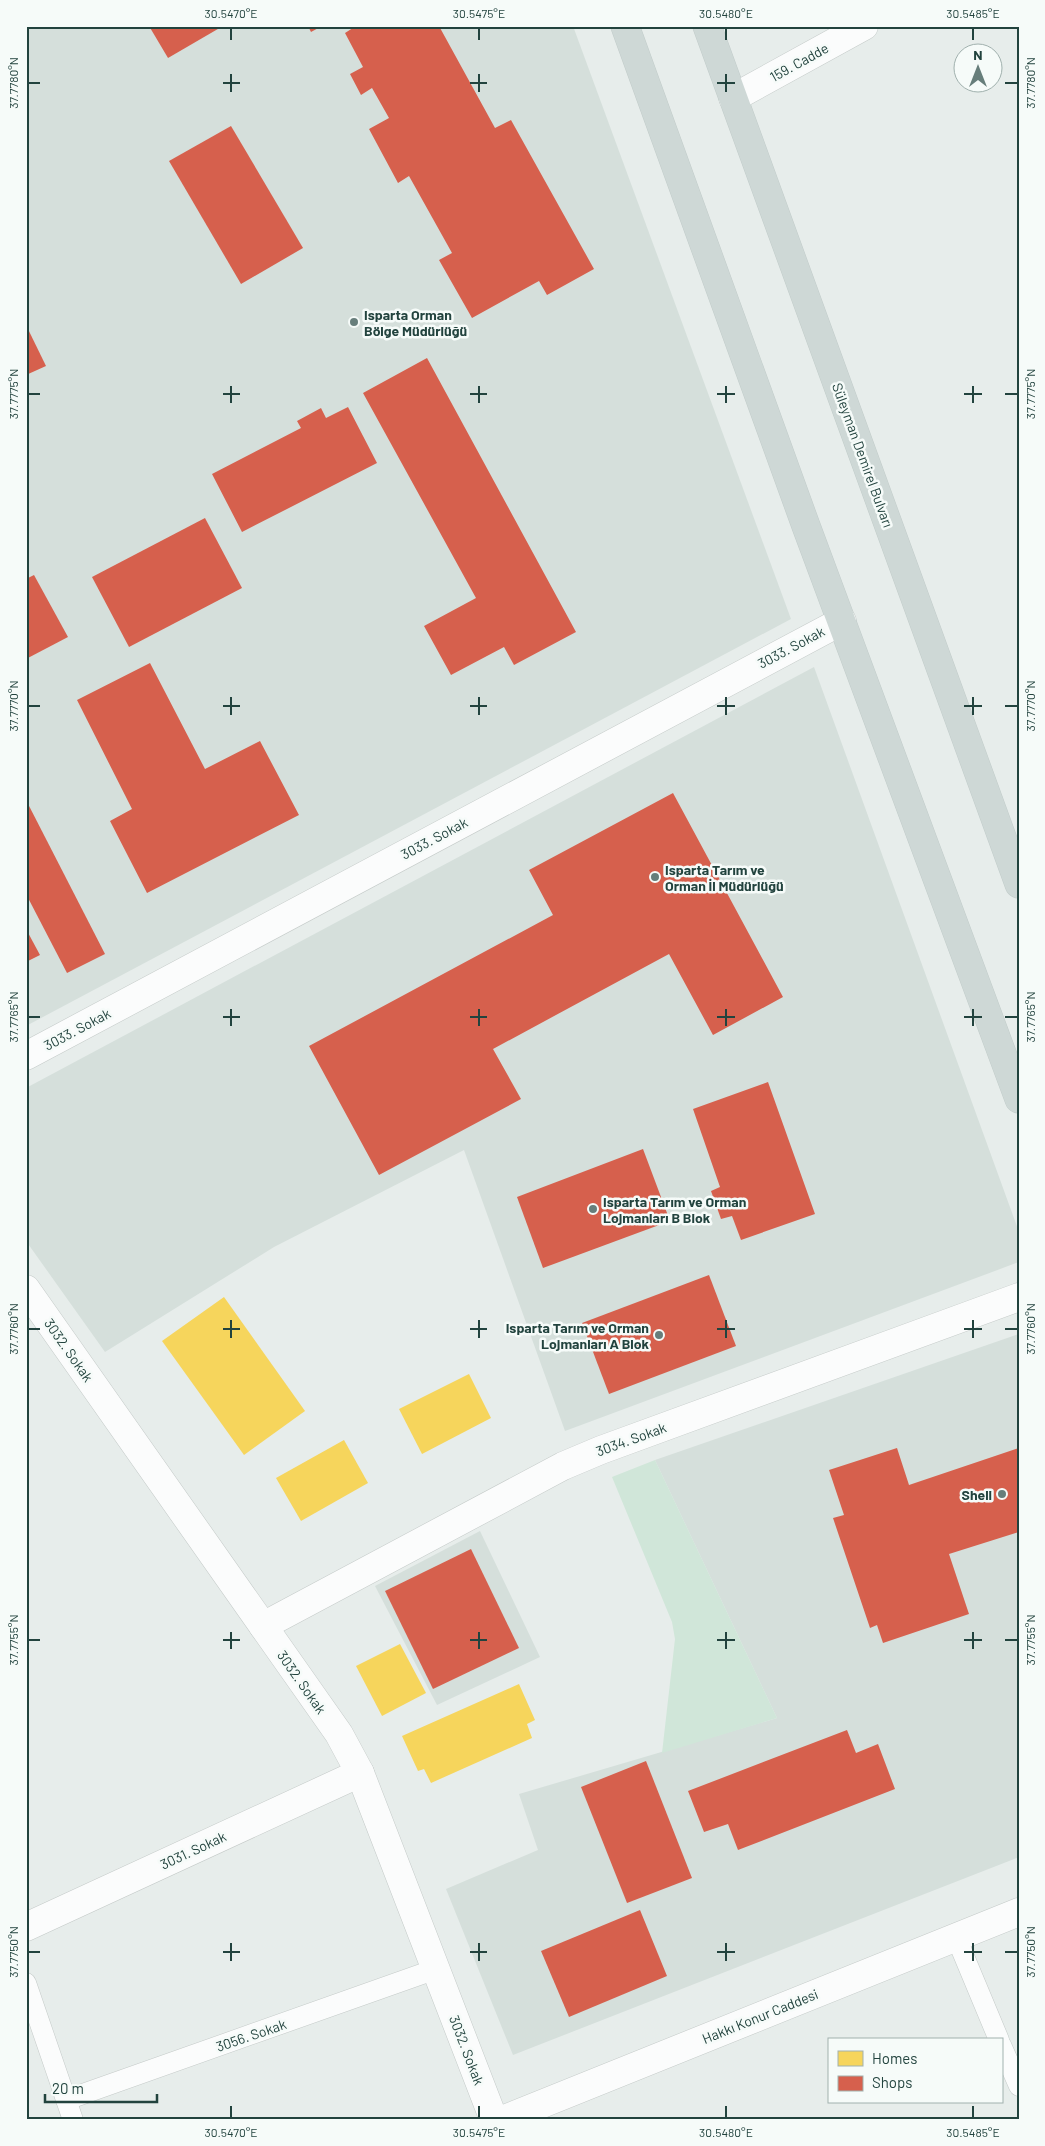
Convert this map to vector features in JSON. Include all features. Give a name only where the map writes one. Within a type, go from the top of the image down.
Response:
[{"type":"main road","points":[[625,26],[1019,1099]]},
{"type":"main road","name":"Süleyman Demirel Bulvarı","points":[[707,26],[1019,884]]},
{"type":"street","name":"159. Cadde","points":[[733,98],[864,26]]},
{"type":"street","name":"3033. Sokak","points":[[26,1056],[842,620]]},
{"type":"street","name":"3032. Sokak","points":[[26,1289],[339,1734],[360,1772],[494,2120]]},
{"type":"street","name":"3034. Sokak","points":[[263,1626],[563,1466],[601,1450],[1019,1297]]},
{"type":"street","name":"3031. Sokak","points":[[26,1928],[360,1772]]},
{"type":"street","name":"Hakkı Konur Caddesi","points":[[502,2120],[1019,1912]]},
{"type":"lane","points":[[956,1937],[998,2038]]},
{"type":"lane","name":"3056. Sokak","points":[[66,2100],[436,1969]]},
{"type":"lane","points":[[26,1983],[73,2120]]},
{"type":"lane","points":[[1002,2047],[1019,2086]]},
{"type":"shaded area","name":"Isparta Orman Bölge Müdürlüğü","points":[[26,26],[573,26],[791,619],[26,1026]]},
{"type":"shaded area","name":"Isparta Tarım ve Orman İl Müdürlüğü","points":[[814,667],[1019,1232],[1019,1262],[565,1431],[464,1150],[274,1247],[105,1352],[26,1241],[26,1088]]},
{"type":"shaded area","points":[[1019,1334],[1019,1857],[513,2055],[446,1889],[538,1850],[519,1794],[777,1718],[655,1460]]},
{"type":"shaded area","points":[[480,1531],[540,1657],[437,1705],[375,1586]]},
{"type":"green space","points":[[655,1460],[777,1718],[662,1753],[675,1639],[672,1622],[612,1477]]},
{"type":"building: Homes","points":[[224,1297],[305,1411],[244,1455],[162,1341]]},
{"type":"building: Homes","points":[[469,1374],[491,1418],[422,1454],[399,1409]]},
{"type":"building: Homes","points":[[344,1440],[368,1483],[301,1521],[276,1478]]},
{"type":"building: Homes","points":[[400,1644],[426,1693],[382,1716],[356,1666]]},
{"type":"building: Homes","points":[[519,1684],[535,1720],[527,1724],[532,1738],[431,1783],[424,1769],[418,1771],[402,1736]]},
{"type":"building: Shops","points":[[149,26],[223,26],[168,58]]},
{"type":"building: Shops","points":[[308,26],[322,26],[311,32]]},
{"type":"building: Shops","points":[[356,26],[439,26],[495,128],[511,120],[594,269],[547,295],[539,281],[472,318],[439,260],[452,253],[409,176],[398,183],[369,129],[389,118],[372,88],[361,95],[350,74],[363,67],[345,33]]},
{"type":"building: Shops","points":[[231,126],[303,248],[241,284],[169,161]]},
{"type":"building: Shops","points":[[26,325],[46,366],[26,375]]},
{"type":"building: Shops","points":[[427,358],[576,632],[514,665],[504,647],[451,675],[424,626],[476,598],[363,393]]},
{"type":"building: Shops","points":[[348,407],[377,463],[242,532],[212,474],[301,428],[297,421],[321,408],[326,418]]},
{"type":"building: Shops","points":[[205,518],[242,588],[129,647],[92,577]]},
{"type":"building: Shops","points":[[34,575],[68,637],[26,659],[26,579]]},
{"type":"building: Shops","points":[[150,663],[205,769],[260,741],[299,815],[147,893],[110,821],[132,809],[77,700]]},
{"type":"building: Shops","points":[[673,793],[783,997],[713,1035],[669,954],[493,1049],[521,1099],[379,1175],[309,1046],[553,915],[529,870]]},
{"type":"building: Shops","points":[[26,800],[105,954],[67,973],[26,894]]},
{"type":"building: Shops","points":[[26,929],[40,955],[26,962]]},
{"type":"building: Shops","points":[[768,1082],[815,1214],[741,1240],[732,1216],[721,1219],[711,1191],[720,1187],[693,1109]]},
{"type":"building: Shops","name":"Isparta Tarım ve Orman Lojmanları B Blok","points":[[643,1149],[670,1221],[543,1268],[517,1197]]},
{"type":"building: Shops","name":"Isparta Tarım ve Orman Lojmanları A Blok","points":[[709,1275],[736,1346],[609,1394],[582,1323]]},
{"type":"building: Shops","points":[[897,1448],[909,1485],[1019,1448],[1019,1532],[949,1554],[969,1614],[883,1643],[877,1625],[870,1628],[833,1518],[844,1515],[829,1470]]},
{"type":"building: Shops","points":[[471,1549],[519,1648],[433,1689],[385,1591]]},
{"type":"building: Shops","points":[[847,1730],[856,1753],[878,1744],[895,1789],[738,1850],[728,1824],[704,1832],[688,1791]]},
{"type":"building: Shops","points":[[646,1761],[692,1878],[627,1903],[581,1787]]},
{"type":"building: Shops","points":[[640,1910],[667,1976],[569,2017],[541,1951]]},
{"type":"place","name":"Isparta Orman Bölge Müdürlüğü","points":[[354,322]]},
{"type":"place","name":"Isparta Tarım ve Orman İl Müdürlüğü","points":[[655,877]]},
{"type":"place","name":"Isparta Tarım ve Orman Lojmanları B Blok","points":[[593,1209]]},
{"type":"place","name":"Isparta Tarım ve Orman Lojmanları A Blok","points":[[659,1335]]},
{"type":"place","name":"Shell","points":[[1002,1494]]}]
